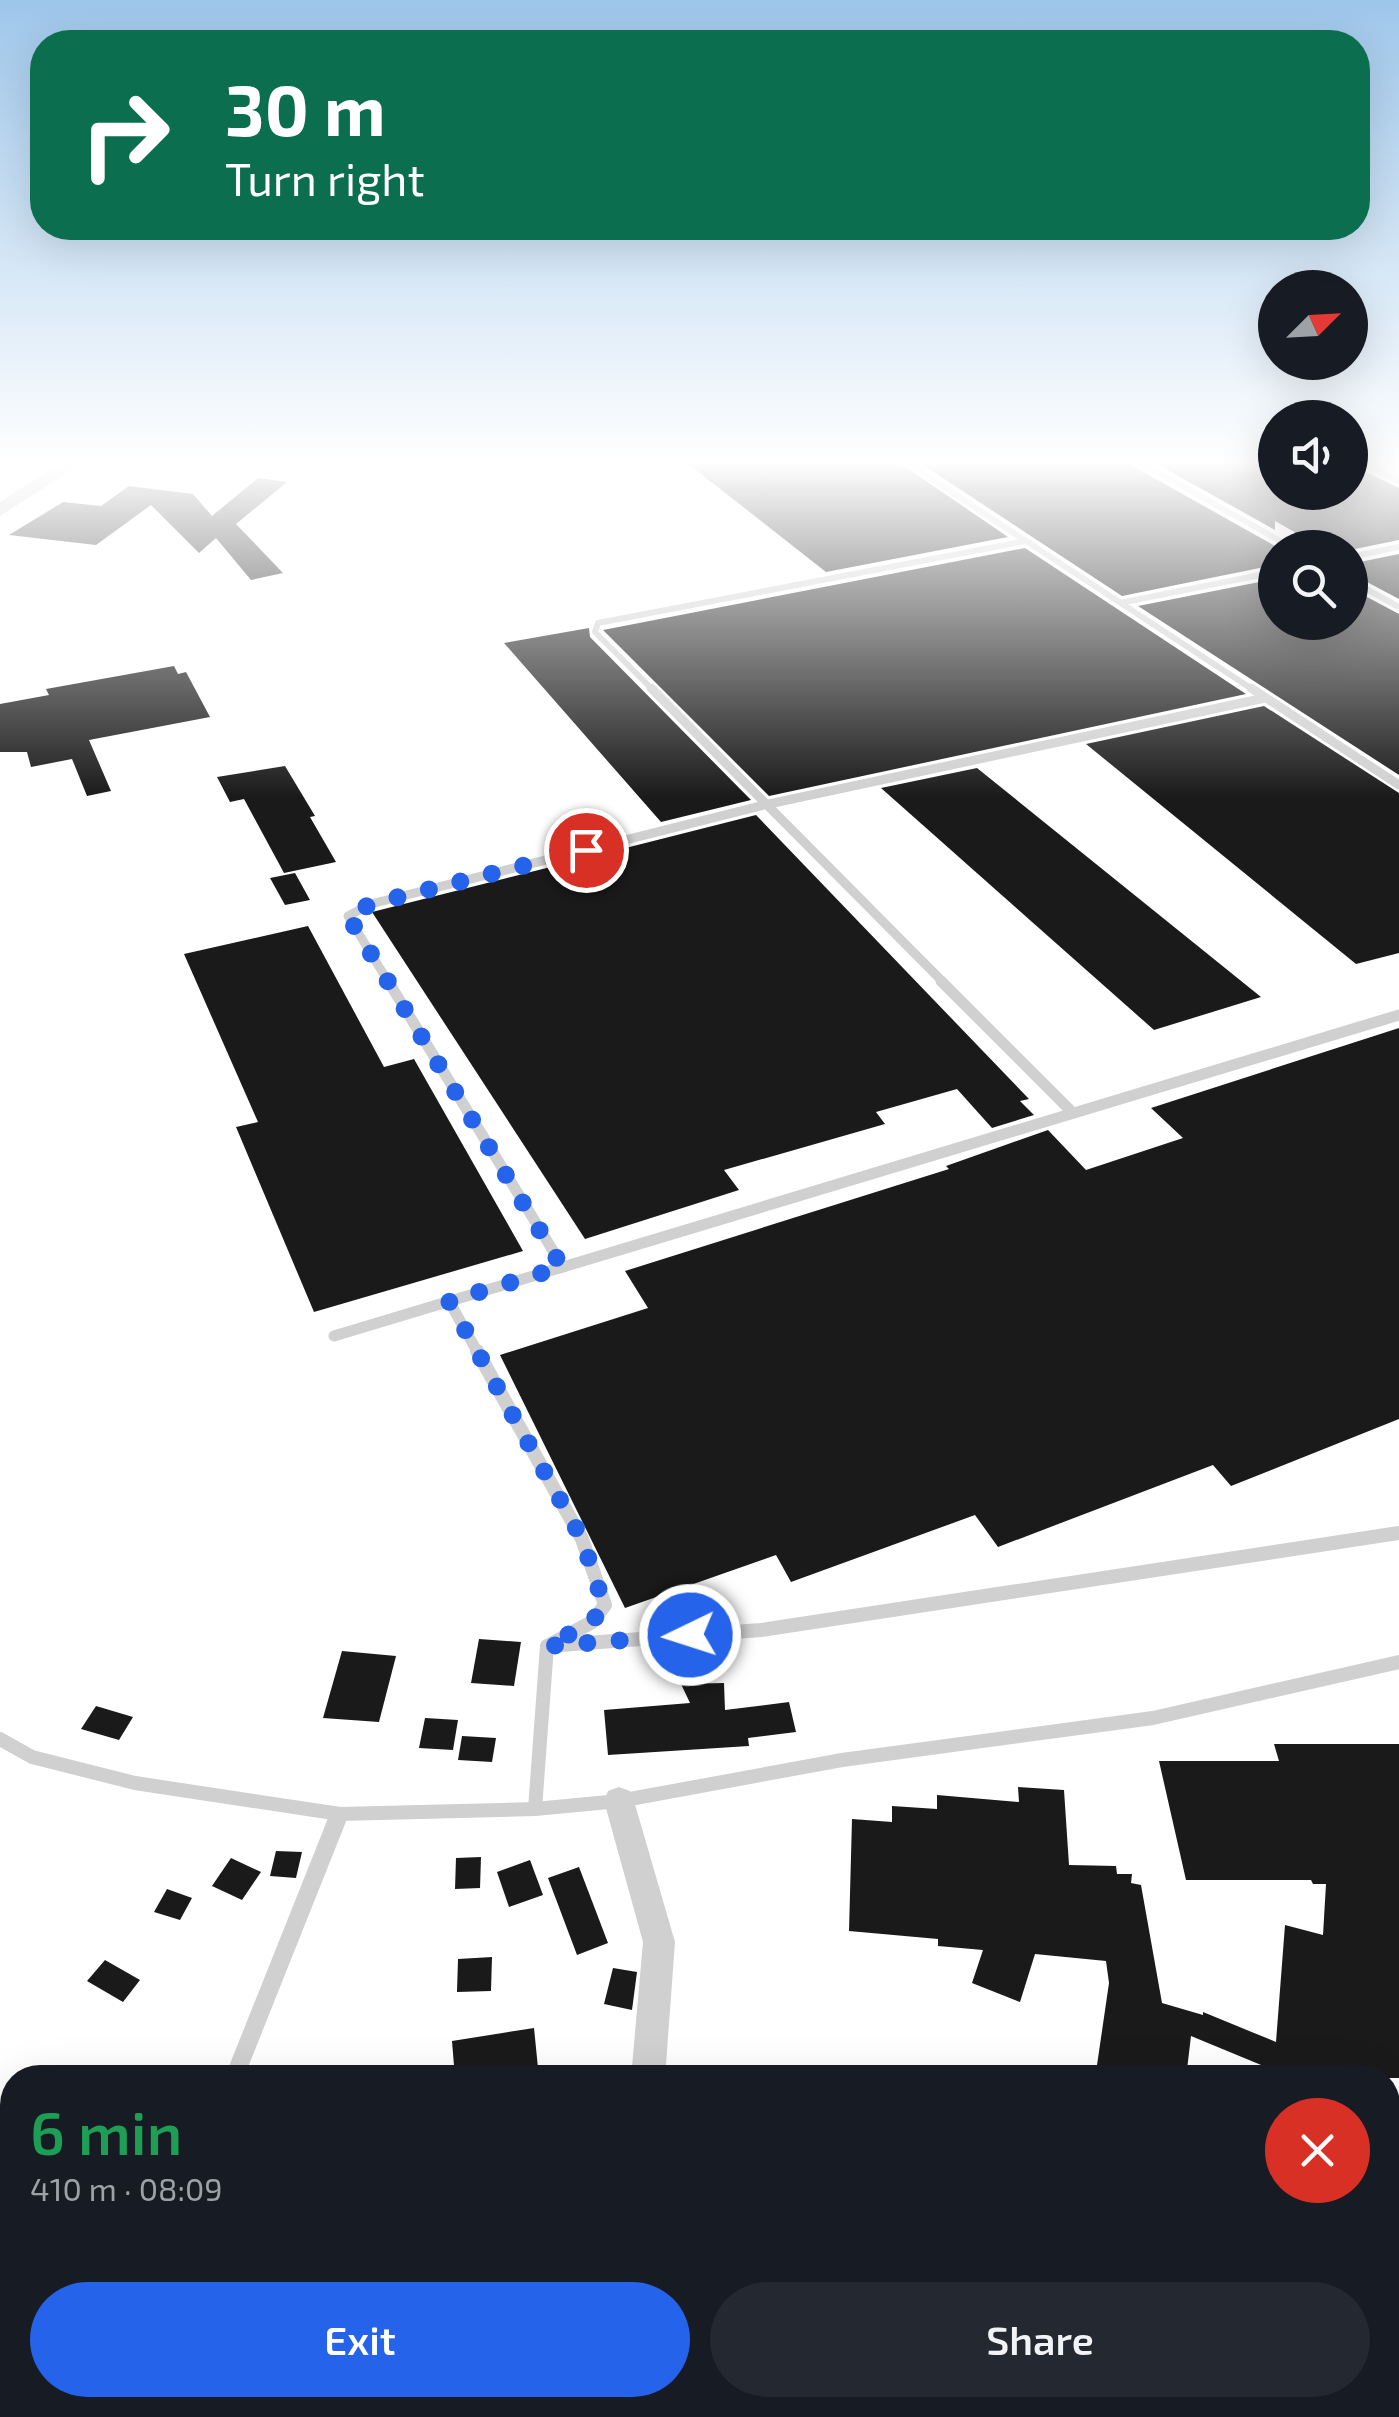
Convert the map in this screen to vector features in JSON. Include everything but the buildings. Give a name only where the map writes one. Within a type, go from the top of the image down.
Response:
[{"type":"street","points":[[619,1802],[659,1942],[649,2065]]},
{"type":"lane","points":[[864,572],[598,624],[595,632],[764,806],[1074,1113]]},
{"type":"lane","points":[[1074,572],[1399,785]]},
{"type":"lane","points":[[1120,602],[1258,575]]},
{"type":"lane","points":[[1368,590],[1399,607]]},
{"type":"lane","points":[[562,1267],[348,916],[371,904],[764,806],[1266,698]]},
{"type":"lane","points":[[334,1336],[1399,1014]]},
{"type":"lane","points":[[449,1301],[582,1539],[604,1605],[592,1622],[547,1646]]},
{"type":"lane","points":[[547,1646],[761,1630],[1399,1533]]},
{"type":"lane","points":[[535,1809],[547,1646]]},
{"type":"lane","points":[[0,1739],[32,1757],[135,1783],[340,1814],[535,1809],[619,1802],[842,1760],[1154,1718],[1399,1662]]},
{"type":"lane","points":[[239,2065],[340,1814]]},
{"type":"route","points":[[586,850],[371,904],[348,916],[562,1267],[449,1301],[582,1539],[604,1605],[592,1622],[547,1646],[690,1635]]}]
